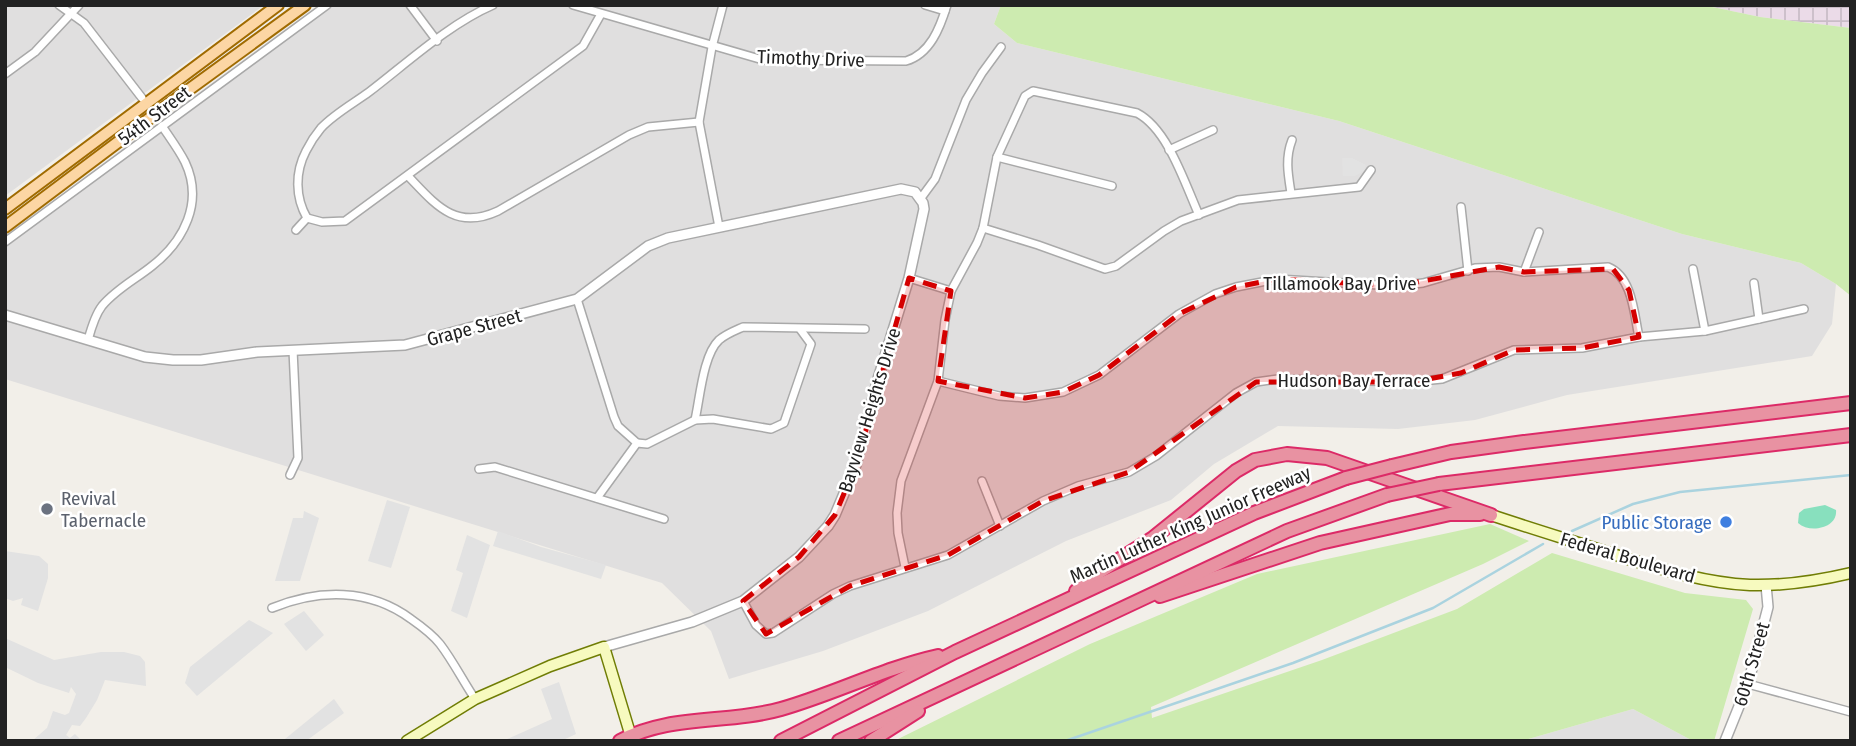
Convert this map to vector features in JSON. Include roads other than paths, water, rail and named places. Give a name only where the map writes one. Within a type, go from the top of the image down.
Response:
[{"type":"highway","name":"Martin Luther King Junior Freeway","points":[[781,741],[956,652],[1254,513],[1346,478],[1451,452],[1851,403]]},
{"type":"highway","points":[[839,741],[1287,531],[1387,495],[1439,484],[1851,435]]},
{"type":"highway","points":[[1061,603],[1095,575],[1153,538],[1236,471],[1255,460],[1287,454],[1327,457],[1491,514]]},
{"type":"highway","points":[[1123,609],[1320,543],[1450,514],[1491,514]]},
{"type":"highway","points":[[627,739],[675,723],[755,715],[783,709],[886,670],[956,652]]},
{"type":"highway","points":[[871,741],[967,681]]},
{"type":"main road","name":"54th Street","points":[[5,209],[278,5]]},
{"type":"main road","name":"54th Street","points":[[5,227],[305,5]]},
{"type":"main road","name":"Federal Boulevard","points":[[1491,514],[1677,574],[1748,585],[1766,585],[1804,583],[1851,573]]},
{"type":"main road","name":"Bayview Heights Drive","points":[[407,741],[475,699],[550,666],[604,648]]},
{"type":"main road","points":[[604,648],[627,739]]},
{"type":"street","points":[[59,5],[84,23],[142,97]]},
{"type":"street","points":[[5,74],[35,52],[79,5]]},
{"type":"street","points":[[5,242],[327,5]]},
{"type":"street","points":[[410,5],[437,41]]},
{"type":"street","points":[[493,5],[437,41],[322,127],[306,151],[300,170],[300,207],[307,218],[330,223],[345,221],[583,47],[601,13]]},
{"type":"street","name":"Timothy Drive","points":[[573,5],[763,60],[906,61],[918,57],[928,48],[946,8]]},
{"type":"street","points":[[719,227],[699,121],[712,47],[723,5]]},
{"type":"street","points":[[925,5],[946,8]]},
{"type":"street","name":"Bayview Heights Drive","points":[[604,648],[692,622],[743,601],[799,557],[828,526],[856,465],[877,382],[909,278],[924,209],[921,198],[935,179],[966,100],[1001,47]]},
{"type":"street","points":[[905,567],[898,533],[898,496],[901,481],[938,382],[951,291],[971,258],[982,228],[997,157],[1025,96],[1033,91],[1137,113],[1147,118],[1155,125],[1169,150],[1199,215]]},
{"type":"street","points":[[408,176],[442,210],[458,216],[483,216],[498,211],[629,135],[648,127],[699,121]]},
{"type":"street","points":[[88,340],[100,308],[113,294],[172,248],[189,216],[192,196],[188,168],[162,127]]},
{"type":"street","points":[[1169,150],[1213,130]]},
{"type":"street","points":[[1291,193],[1287,172],[1288,151],[1292,140]]},
{"type":"street","points":[[997,157],[1112,186]]},
{"type":"street","points":[[982,228],[1105,269],[1116,266],[1164,231],[1238,200],[1359,187],[1371,170]]},
{"type":"street","name":"Grape Street","points":[[5,314],[145,357],[183,361],[293,350],[405,345],[577,299],[648,246],[668,238],[901,189],[912,190],[921,198]]},
{"type":"street","points":[[1461,207],[1468,271]]},
{"type":"street","points":[[296,230],[307,218]]},
{"type":"street","points":[[1524,272],[1539,232]]},
{"type":"street","name":"Tillamook Bay Drive","points":[[938,382],[999,396],[1019,397],[1063,392],[1099,375],[1179,314],[1215,294],[1277,279],[1396,286],[1423,284],[1475,268],[1499,267],[1524,272],[1608,267],[1613,269],[1629,290],[1639,337]]},
{"type":"street","points":[[1693,269],[1705,331]]},
{"type":"street","points":[[909,278],[951,291]]},
{"type":"street","points":[[1754,283],[1759,319]]},
{"type":"street","points":[[577,299],[614,417],[618,426],[638,443],[647,444],[695,420],[713,419],[771,429],[785,423],[811,344],[800,329]]},
{"type":"street","name":"Hudson Bay Terrace","points":[[743,601],[761,631],[766,634],[773,633],[850,586],[948,555],[1043,501],[1078,486],[1129,472],[1156,456],[1236,393],[1256,382],[1278,379],[1412,383],[1451,376],[1514,350],[1582,348],[1639,337],[1705,331],[1804,309]]},
{"type":"street","points":[[695,420],[709,354],[729,332],[743,327],[866,330]]},
{"type":"street","points":[[290,475],[298,458],[293,350]]},
{"type":"street","points":[[597,498],[638,443]]},
{"type":"street","points":[[479,469],[495,467],[664,519]]},
{"type":"street","points":[[982,481],[1000,526]]},
{"type":"street","name":"60th Street","points":[[1725,741],[1748,684],[1768,607],[1766,585]]},
{"type":"street","points":[[272,608],[296,598],[332,593],[373,598],[400,611],[439,643],[475,699]]},
{"type":"street","points":[[1748,684],[1851,712]]},
{"type":"waterway","points":[[1572,531],[1633,504],[1680,492],[1851,475]]},
{"type":"waterway","points":[[1065,741],[1293,663],[1433,608],[1543,544]]},
{"type":"place","name":"Revival Tabernacle","points":[[47,509]]},
{"type":"place","name":"Public Storage","points":[[1726,522]]}]
